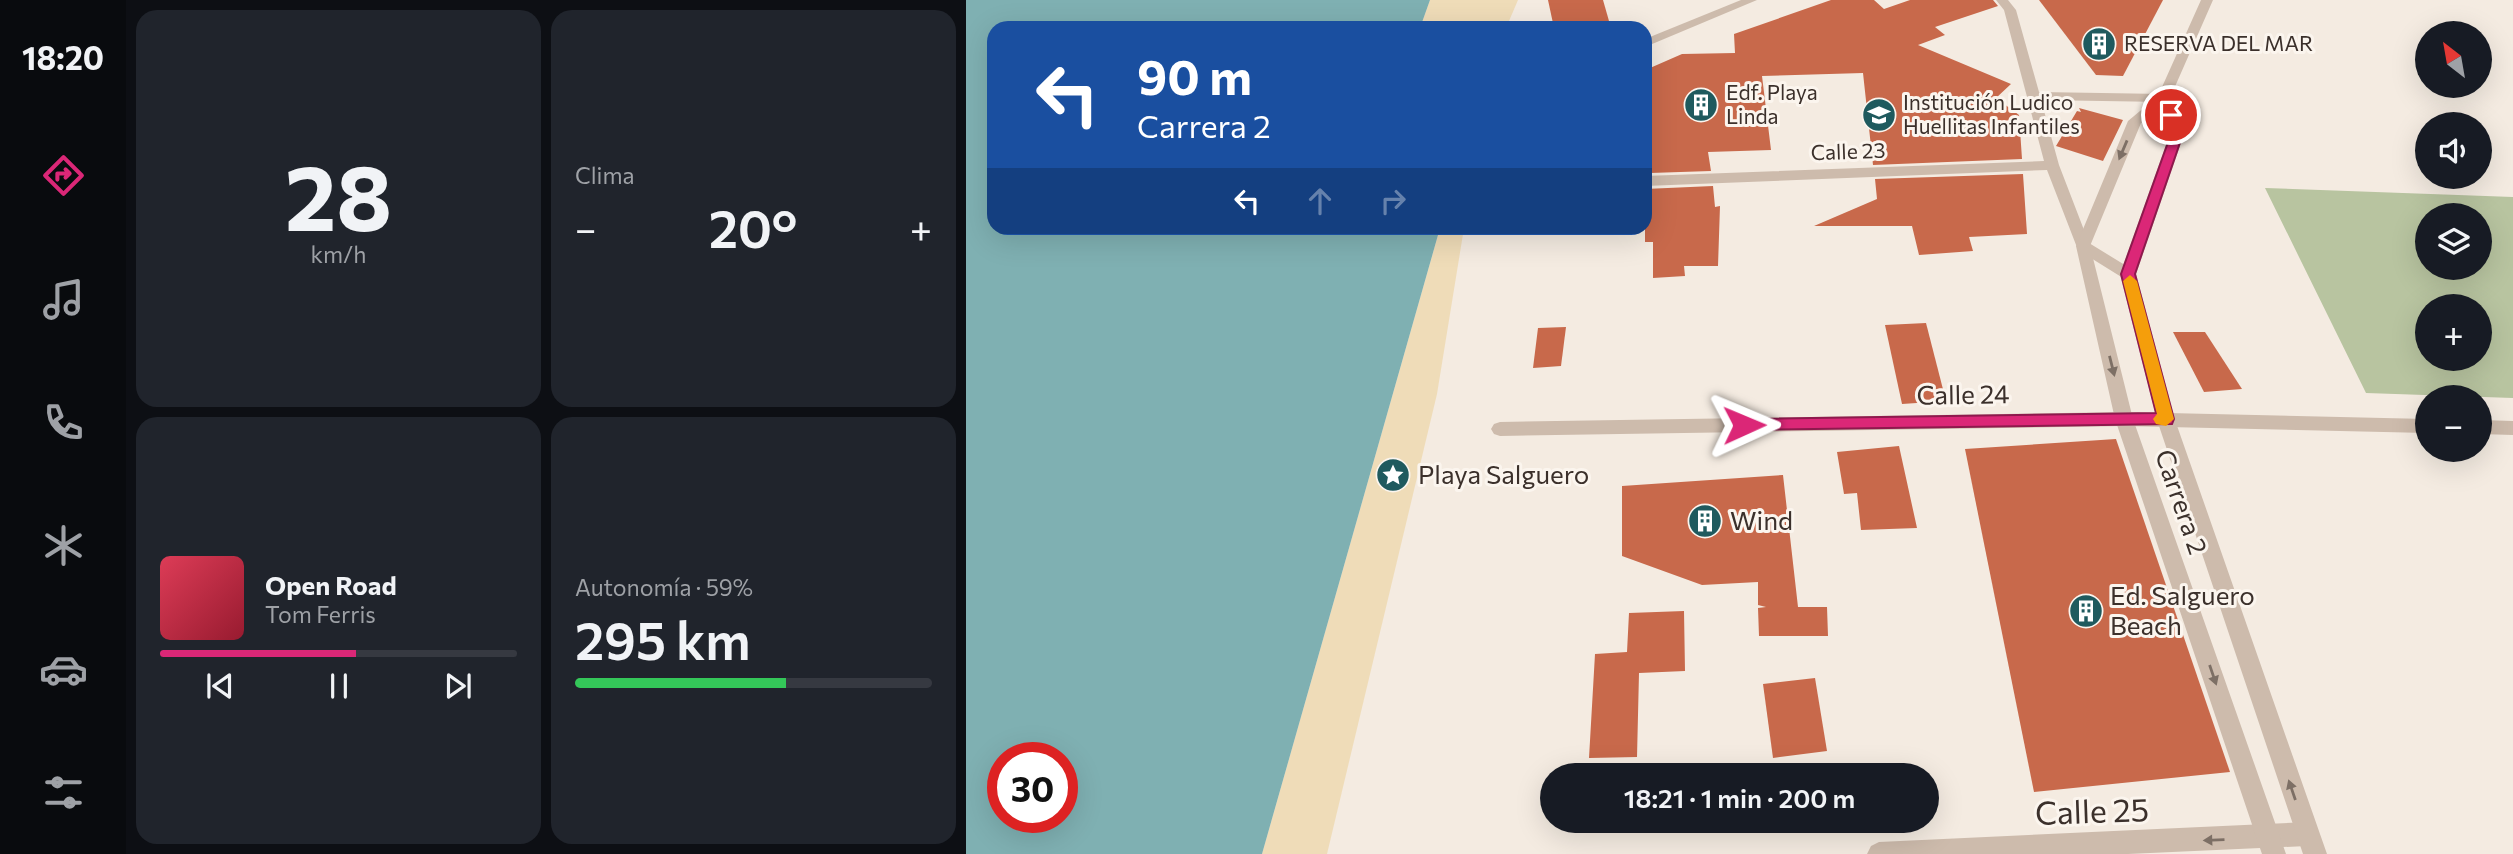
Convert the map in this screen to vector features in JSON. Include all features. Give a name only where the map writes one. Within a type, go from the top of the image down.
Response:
[{"type":"street","points":[[1652,40],[1751,0]]},
{"type":"street","name":"Carrera 2","points":[[2002,0],[2010,10],[2052,165],[2082,246],[2124,419],[2272,846]]},
{"type":"street","points":[[2164,99],[2178,131],[2128,274],[2082,246],[2135,121],[2164,99],[2207,0]]},
{"type":"street","points":[[2033,96],[2164,99]]},
{"type":"street","name":"Calle 23","points":[[1652,181],[2052,165]]},
{"type":"street","name":"Carrera 2","points":[[2128,274],[2166,419],[2311,844]]},
{"type":"street","name":"Calle 24","points":[[1500,429],[2124,419],[2415,426]]},
{"type":"street","points":[[2492,427],[2513,428]]},
{"type":"street","name":"Calle 25","points":[[1879,854],[2311,844]]},
{"type":"green space","points":[[2265,188],[2513,197],[2513,398],[2492,397],[2492,385],[2415,385],[2415,395],[2366,393]]},
{"type":"sand","points":[[1430,0],[1518,0],[1509,21],[1422,21]]},
{"type":"sand","name":"Playa Salguero","points":[[1438,235],[1463,235],[1437,394],[1327,854],[1262,854]]},
{"type":"water","points":[[966,0],[1430,0],[1422,21],[987,21],[987,235],[1438,235],[1262,854],[966,854]]},
{"type":"building","points":[[1548,0],[1603,0],[1609,21],[1552,21]]},
{"type":"building","points":[[1831,0],[1874,0],[1884,9],[1910,0],[1993,0],[1998,6],[1935,27],[1945,35],[1918,45],[2011,84],[1996,98],[2019,115],[2022,159],[1873,165],[1863,73],[1762,76],[1771,150],[1708,152],[1711,171],[1652,173],[1652,67],[1682,54],[1735,53],[1734,34]]},
{"type":"building","name":"RESERVA DEL MAR","points":[[2039,0],[2163,0],[2123,76],[2096,75]]},
{"type":"building","points":[[2079,108],[2123,120],[2103,161],[2056,146],[2077,111],[2081,112]]},
{"type":"building","points":[[2023,174],[2027,234],[1969,237],[1973,251],[1919,255],[1912,226],[1814,226],[1877,199],[1875,179]]},
{"type":"building","points":[[1713,186],[1715,207],[1720,206],[1718,266],[1684,266],[1685,276],[1653,278],[1653,242],[1645,242],[1645,235],[1652,235],[1652,189]]},
{"type":"building","points":[[1926,323],[1946,401],[1902,404],[1885,325]]},
{"type":"building","points":[[1566,327],[1561,366],[1533,368],[1538,328]]},
{"type":"building","points":[[2173,332],[2205,332],[2242,389],[2204,392]]},
{"type":"building","name":"Ed. Salguero Beach","points":[[2116,439],[2230,772],[2034,792],[1965,449]]},
{"type":"building","points":[[1899,446],[1917,528],[1861,530],[1857,493],[1844,494],[1837,452]]},
{"type":"building","name":"Wind","points":[[1783,475],[1798,607],[1827,607],[1828,636],[1759,636],[1758,608],[1766,607],[1758,605],[1758,582],[1702,585],[1622,556],[1622,486]]},
{"type":"building","points":[[1684,611],[1685,671],[1639,673],[1637,757],[1589,758],[1595,654],[1627,652],[1629,613]]},
{"type":"building","points":[[1815,678],[1827,751],[1773,758],[1763,684]]},
{"type":"slow traffic","points":[[2130,281],[2166,419],[2161,419]]},
{"type":"place","name":"RESERVA DEL MAR","points":[[2099,44]]},
{"type":"place","name":"Edf. Playa Linda","points":[[1701,105]]},
{"type":"place","name":"Institución Ludico Huellitas Infantiles","points":[[1879,115]]},
{"type":"place","name":"Playa Salguero","points":[[1393,475]]},
{"type":"place","name":"Wind","points":[[1705,521]]},
{"type":"place","name":"Ed. Salguero Beach","points":[[2086,611]]},
{"type":"route","points":[[1744,425],[2166,419],[2128,274],[2178,131],[2171,115]]}]
